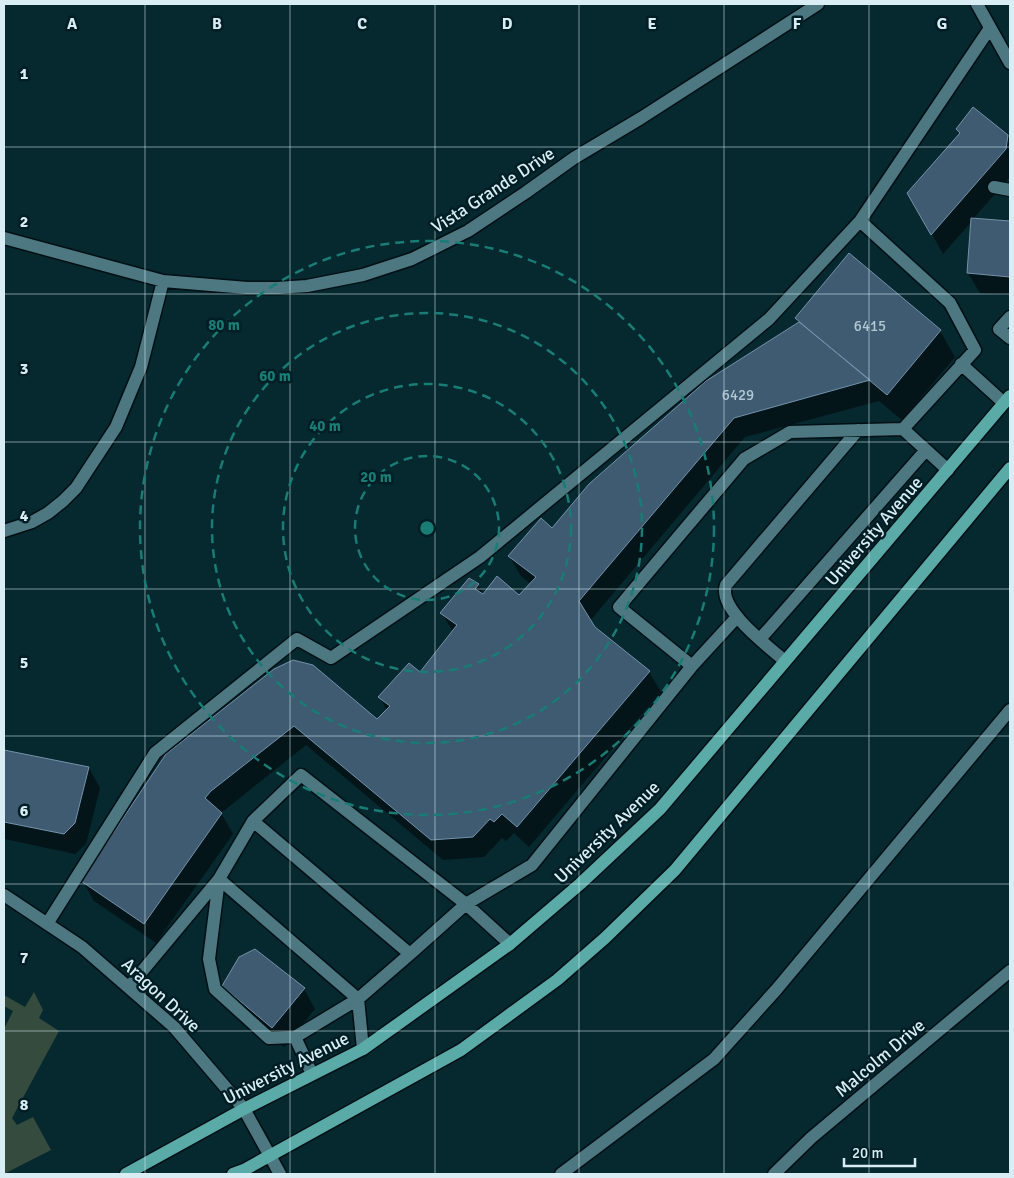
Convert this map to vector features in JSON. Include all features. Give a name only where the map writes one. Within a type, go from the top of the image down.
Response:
[{"type":"main road","name":"University Avenue","points":[[126,1174],[244,1109],[363,1049],[510,944],[580,884],[660,809],[1007,399]]},
{"type":"main road","points":[[233,1174],[270,1156],[461,1050],[557,980],[605,938],[675,870],[1010,468]]},
{"type":"street","name":"Vista Grande Drive","points":[[4,238],[164,281],[248,288],[307,286],[362,276],[412,258],[468,231],[525,194],[574,158],[641,118],[818,4]]},
{"type":"street","points":[[977,4],[1010,63]]},
{"type":"street","points":[[47,924],[155,753],[297,639],[332,658],[480,558],[769,319],[860,221],[990,28]]},
{"type":"street","points":[[994,187],[1010,190]]},
{"type":"street","points":[[860,221],[950,303],[975,350],[903,429]]},
{"type":"street","points":[[4,531],[32,522],[63,502],[76,488],[116,427],[142,367],[164,281]]},
{"type":"street","points":[[1010,316],[999,329],[1010,338]]},
{"type":"street","points":[[961,364],[1007,399]]},
{"type":"street","points":[[692,666],[619,607],[744,459],[790,432],[903,429],[948,470]]},
{"type":"street","points":[[785,661],[737,617],[725,596],[724,590],[726,585],[858,430]]},
{"type":"street","points":[[760,638],[926,450]]},
{"type":"street","points":[[220,879],[209,959],[215,989],[269,1038],[295,1037],[358,999],[466,904],[532,865],[692,666],[737,617]]},
{"type":"street","points":[[560,1174],[714,1059],[776,990],[1010,710]]},
{"type":"street","points":[[129,988],[220,879],[253,821],[301,775],[466,904],[510,944]]},
{"type":"street","points":[[253,821],[410,954]]},
{"type":"street","points":[[220,879],[358,999],[363,1049]]},
{"type":"street","name":"Aragon Drive","points":[[4,895],[82,947],[174,1026],[244,1109],[280,1174]]},
{"type":"street","name":"Malcolm Drive","points":[[774,1174],[811,1138],[1010,971]]},
{"type":"street","points":[[295,1037],[312,1074]]},
{"type":"green space","points":[[34,992],[43,1010],[39,1018],[59,1031],[12,1118],[17,1125],[33,1117],[51,1150],[4,1174],[4,1029],[13,1011],[4,1006],[4,995],[25,1007]]},
{"type":"building","points":[[973,107],[1008,135],[1006,149],[931,235],[907,193],[960,133],[956,129]]},
{"type":"building","points":[[971,218],[1010,221],[1010,277],[967,273]]},
{"type":"building","points":[[849,253],[941,330],[887,395],[795,318]]},
{"type":"building","points":[[799,322],[870,380],[734,418],[579,601],[595,627],[650,671],[517,827],[502,814],[494,822],[490,819],[473,837],[431,840],[294,726],[211,791],[205,798],[222,813],[144,924],[81,881],[166,754],[274,669],[293,660],[313,665],[377,719],[390,706],[378,697],[409,663],[420,672],[457,625],[440,613],[469,578],[479,584],[475,589],[483,594],[497,576],[519,595],[536,577],[508,556],[541,518],[552,528],[589,484],[706,381]]},
{"type":"building","points":[[4,750],[89,767],[75,823],[64,834],[4,822]]},
{"type":"building","points":[[255,949],[305,988],[272,1028],[222,986],[239,957]]}]
